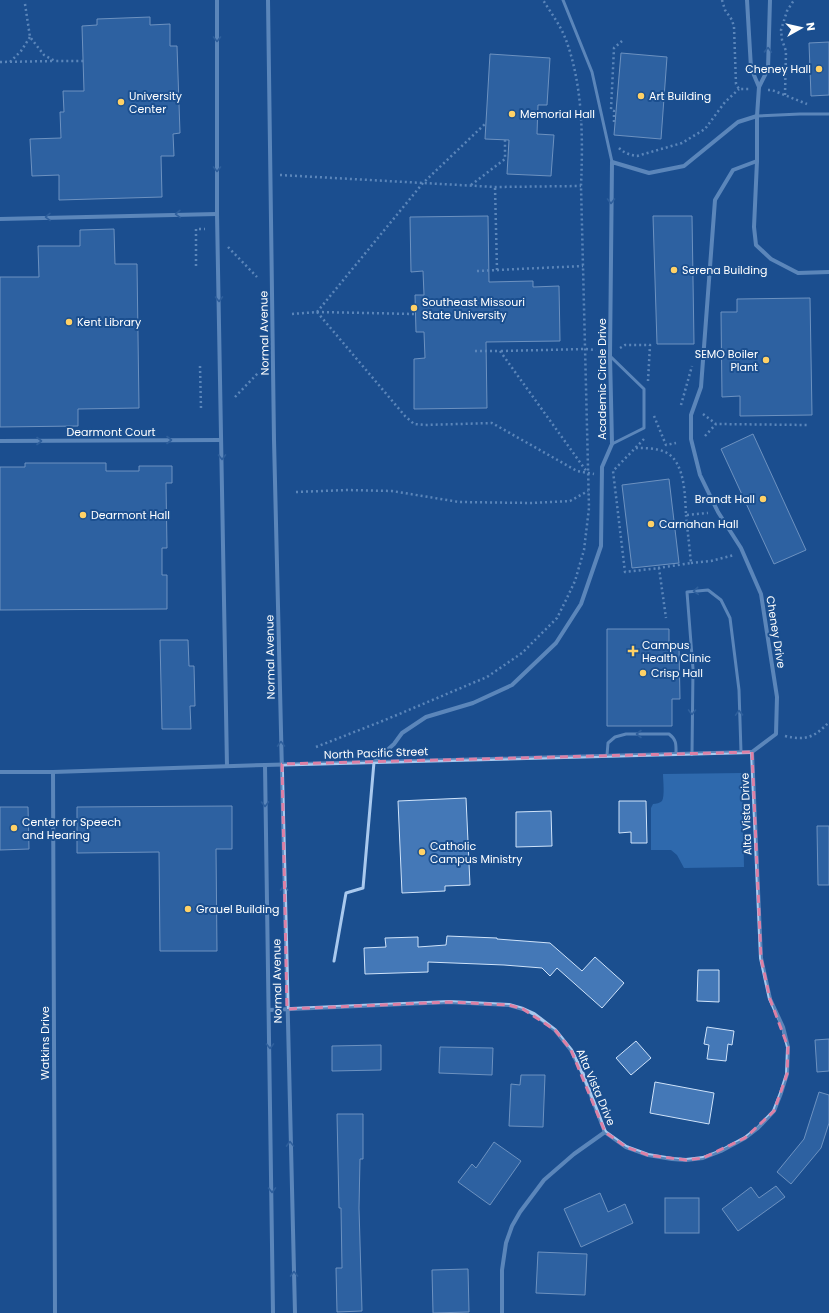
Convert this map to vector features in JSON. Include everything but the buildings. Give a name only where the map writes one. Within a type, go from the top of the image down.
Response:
[{"type":"street","points":[[217,0],[217,214],[227,766]]},
{"type":"street","name":"Normal Avenue","points":[[268,0],[274,440],[295,1313]]},
{"type":"street","points":[[747,0],[752,68],[759,87]]},
{"type":"street","points":[[770,0],[768,68],[759,87],[757,116],[757,161],[754,227],[756,245],[770,259],[798,272],[829,272]]},
{"type":"street","points":[[612,162],[649,173],[684,166],[738,122],[757,116]]},
{"type":"street","name":"Cheney Drive","points":[[757,161],[733,170],[715,200],[701,387],[691,415],[691,439],[700,475],[718,512],[742,551],[761,594],[777,697],[776,734]]},
{"type":"street","name":"Academic Circle Drive","points":[[374,762],[394,744],[402,733],[426,717],[474,703],[512,686],[556,643],[581,604],[601,546],[602,467],[612,444],[610,356],[612,162]]},
{"type":"street","points":[[0,219],[217,214]]},
{"type":"street","name":"Dearmont Court","points":[[0,441],[221,440]]},
{"type":"street","points":[[752,752],[776,734]]},
{"type":"street","name":"North Pacific Street","points":[[0,772],[53,772],[282,764],[752,752]]},
{"type":"street","name":"Alta Vista Drive","points":[[269,1010],[449,1002],[509,1005],[523,1009],[534,1014],[555,1030],[571,1050],[582,1072],[605,1132],[626,1147],[648,1155],[679,1159],[703,1158],[721,1151],[758,1128],[774,1111],[786,1074],[788,1047],[783,1027],[770,999],[761,958],[752,752]]},
{"type":"street","name":"Normal Avenue","points":[[265,765],[273,1313]]},
{"type":"street","name":"Watkins Drive","points":[[53,772],[55,1313]]},
{"type":"street","points":[[502,1313],[502,1270],[506,1243],[516,1219],[544,1180],[574,1154],[605,1132]]},
{"type":"lane","points":[[563,0],[592,72],[612,162]]},
{"type":"lane","points":[[757,116],[829,114]]},
{"type":"lane","points":[[610,356],[644,389],[644,428],[612,444]]},
{"type":"lane","points":[[692,754],[693,669],[687,592],[708,590],[721,600],[730,618],[739,690],[740,752]]},
{"type":"lane","points":[[607,755],[608,743],[615,737],[626,734],[669,734],[674,737],[676,742],[676,754]]},
{"type":"lane","points":[[334,961],[346,893],[363,888],[374,762]]},
{"type":"path","points":[[316,747],[487,677],[522,653],[556,618],[574,581],[584,550],[589,508],[581,186],[583,153],[582,118],[575,66],[566,39],[543,0]]},
{"type":"path","points":[[785,95],[786,50],[782,40],[781,30],[787,11],[794,0]]},
{"type":"path","points":[[25,4],[30,37],[44,55],[55,61]]},
{"type":"path","points":[[10,62],[21,51],[30,37]]},
{"type":"path","points":[[614,124],[614,111],[611,110],[614,48],[622,41]]},
{"type":"path","points":[[0,62],[84,62]]},
{"type":"path","points":[[618,147],[622,151],[637,156],[682,143],[705,129],[725,102],[739,89]]},
{"type":"path","points":[[317,312],[423,183],[486,123]]},
{"type":"path","points":[[471,186],[505,159],[505,140]]},
{"type":"path","points":[[270,174],[495,187],[581,186]]},
{"type":"path","points":[[495,187],[497,270]]},
{"type":"path","points":[[196,266],[196,229],[205,229]]},
{"type":"path","points":[[228,247],[257,277]]},
{"type":"path","points":[[477,271],[584,266]]},
{"type":"path","points":[[317,312],[405,416],[414,424],[424,426],[492,423],[576,471],[587,472],[602,477]]},
{"type":"path","points":[[292,314],[317,312],[415,314]]},
{"type":"path","points":[[618,349],[624,345],[650,345],[648,383]]},
{"type":"path","points":[[475,351],[596,350]]},
{"type":"path","points":[[500,351],[587,472]]},
{"type":"path","points":[[681,406],[693,362]]},
{"type":"path","points":[[200,366],[201,409]]},
{"type":"path","points":[[235,397],[259,372]]},
{"type":"path","points":[[703,414],[716,424],[807,424]]},
{"type":"path","points":[[653,415],[666,445],[676,443]]},
{"type":"path","points":[[705,436],[716,424]]},
{"type":"path","points":[[636,448],[655,449],[667,453],[676,461],[681,472],[685,497],[691,563]]},
{"type":"path","points":[[613,471],[625,572],[711,561],[742,551]]},
{"type":"path","points":[[296,492],[347,490],[392,491],[459,502],[532,503],[570,500],[588,491]]},
{"type":"path","points":[[686,515],[718,512]]},
{"type":"path","points":[[658,568],[666,618]]},
{"type":"path","points":[[776,734],[796,739],[812,737],[829,722]]},
{"type":"highlighted area","points":[[752,752],[761,958],[770,999],[788,1047],[787,1074],[774,1111],[745,1138],[703,1158],[686,1160],[648,1155],[626,1147],[605,1132],[571,1050],[555,1030],[523,1009],[509,1005],[449,1002],[287,1009],[282,764]]},
{"type":"shaded area","points":[[742,773],[744,867],[684,868],[677,855],[671,850],[651,850],[651,808],[653,804],[657,804],[663,799],[663,774]]},
{"type":"place","name":"Cheney Hall","points":[[819,69]]},
{"type":"place","name":"Art Building","points":[[641,96]]},
{"type":"place","name":"University Center","points":[[121,102]]},
{"type":"place","name":"Memorial Hall","points":[[512,114]]},
{"type":"place","name":"Serena Building","points":[[674,270]]},
{"type":"place","name":"Southeast Missouri State University","points":[[414,308]]},
{"type":"place","name":"Kent Library","points":[[69,322]]},
{"type":"place","name":"SEMO Boiler Plant","points":[[766,360]]},
{"type":"place","name":"Brandt Hall","points":[[763,499]]},
{"type":"place","name":"Dearmont Hall","points":[[83,515]]},
{"type":"place","name":"Carnahan Hall","points":[[651,524]]},
{"type":"place","name":"Campus Health Clinic","points":[[633,651]]},
{"type":"place","name":"Crisp Hall","points":[[643,673]]},
{"type":"place","name":"Center for Speech and Hearing","points":[[14,828]]},
{"type":"place","name":"Catholic Campus Ministry","points":[[422,852]]},
{"type":"place","name":"Grauel Building","points":[[188,909]]}]
